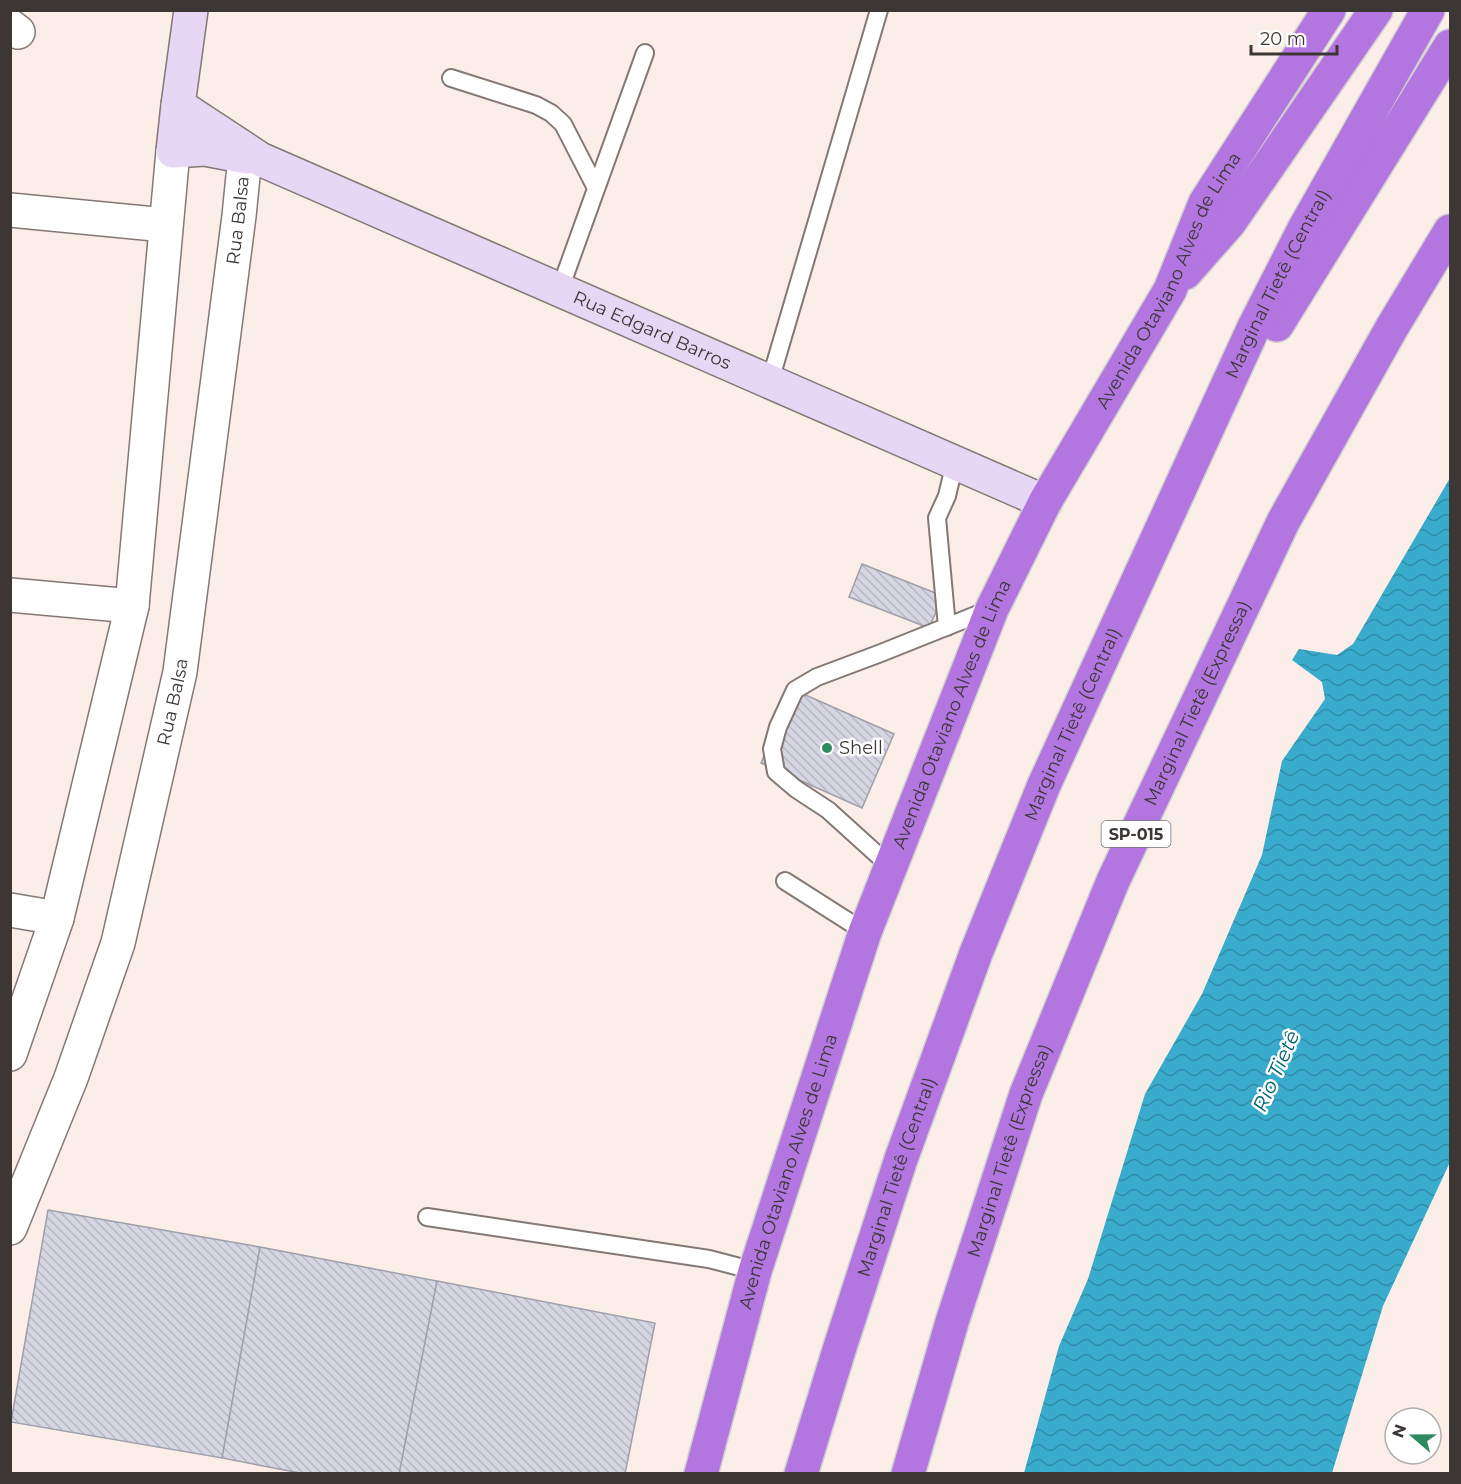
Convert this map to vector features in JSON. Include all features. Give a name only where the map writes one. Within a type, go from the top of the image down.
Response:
[{"type":"highway","name":"Avenida Otaviano Alves de Lima","points":[[701,1473],[755,1271],[865,932],[992,609],[1046,502],[1170,290],[1205,203],[1329,10]]},
{"type":"highway","points":[[1170,290],[1230,222],[1376,10]]},
{"type":"highway","name":"Marginal Tietê (Central)","points":[[801,1473],[901,1159],[976,952],[1044,785],[1254,327],[1304,228],[1428,10]]},
{"type":"highway","points":[[1190,464],[1450,46]]},
{"type":"highway","name":"Marginal Tietê (Expressa)","points":[[908,1473],[952,1322],[1026,1094],[1113,881],[1282,522],[1391,329],[1450,231]]},
{"type":"main road","points":[[172,151],[191,10]]},
{"type":"main road","name":"Rua Edgard Barros","points":[[177,105],[253,158],[560,289],[1046,502]]},
{"type":"main road","name":"Rua Edgard Barros","points":[[172,151],[205,149],[253,158]]},
{"type":"street","points":[[10,1054],[57,918],[132,606],[172,151]]},
{"type":"street","name":"Rua Balsa","points":[[10,1228],[71,1078],[118,943],[180,672],[239,216],[253,158]]},
{"type":"street","points":[[10,210],[165,225]]},
{"type":"street","points":[[10,595],[132,606]]},
{"type":"street","points":[[10,910],[57,918]]},
{"type":"lane","points":[[770,381],[879,10]]},
{"type":"lane","points":[[560,289],[645,53]]},
{"type":"lane","points":[[451,78],[536,105],[551,113],[563,124],[596,188]]},
{"type":"lane","points":[[947,627],[937,518],[947,496],[955,462]]},
{"type":"lane","points":[[891,867],[828,810],[796,789],[776,772],[772,749],[778,727],[795,690],[817,677],[992,609]]},
{"type":"lane","points":[[785,881],[865,932]]},
{"type":"lane","points":[[427,1217],[709,1259],[755,1271]]},
{"type":"water","name":"Rio Tietê","points":[[1450,478],[1450,1162],[1383,1306],[1332,1473],[1024,1473],[1059,1346],[1088,1279],[1145,1094],[1202,994],[1262,855],[1282,761],[1325,699],[1322,682],[1292,660],[1299,649],[1337,655],[1353,644]]},
{"type":"building","points":[[862,564],[943,596],[929,628],[849,597]]},
{"type":"building","name":"Shell","points":[[792,689],[894,734],[862,808],[761,763]]},
{"type":"building","points":[[48,1210],[260,1247],[222,1458],[11,1422]]},
{"type":"building","points":[[260,1247],[437,1281],[399,1474],[305,1474],[222,1458]]},
{"type":"building","points":[[437,1281],[655,1323],[625,1474],[399,1474]]},
{"type":"place","name":"Shell","points":[[827,748]]}]
